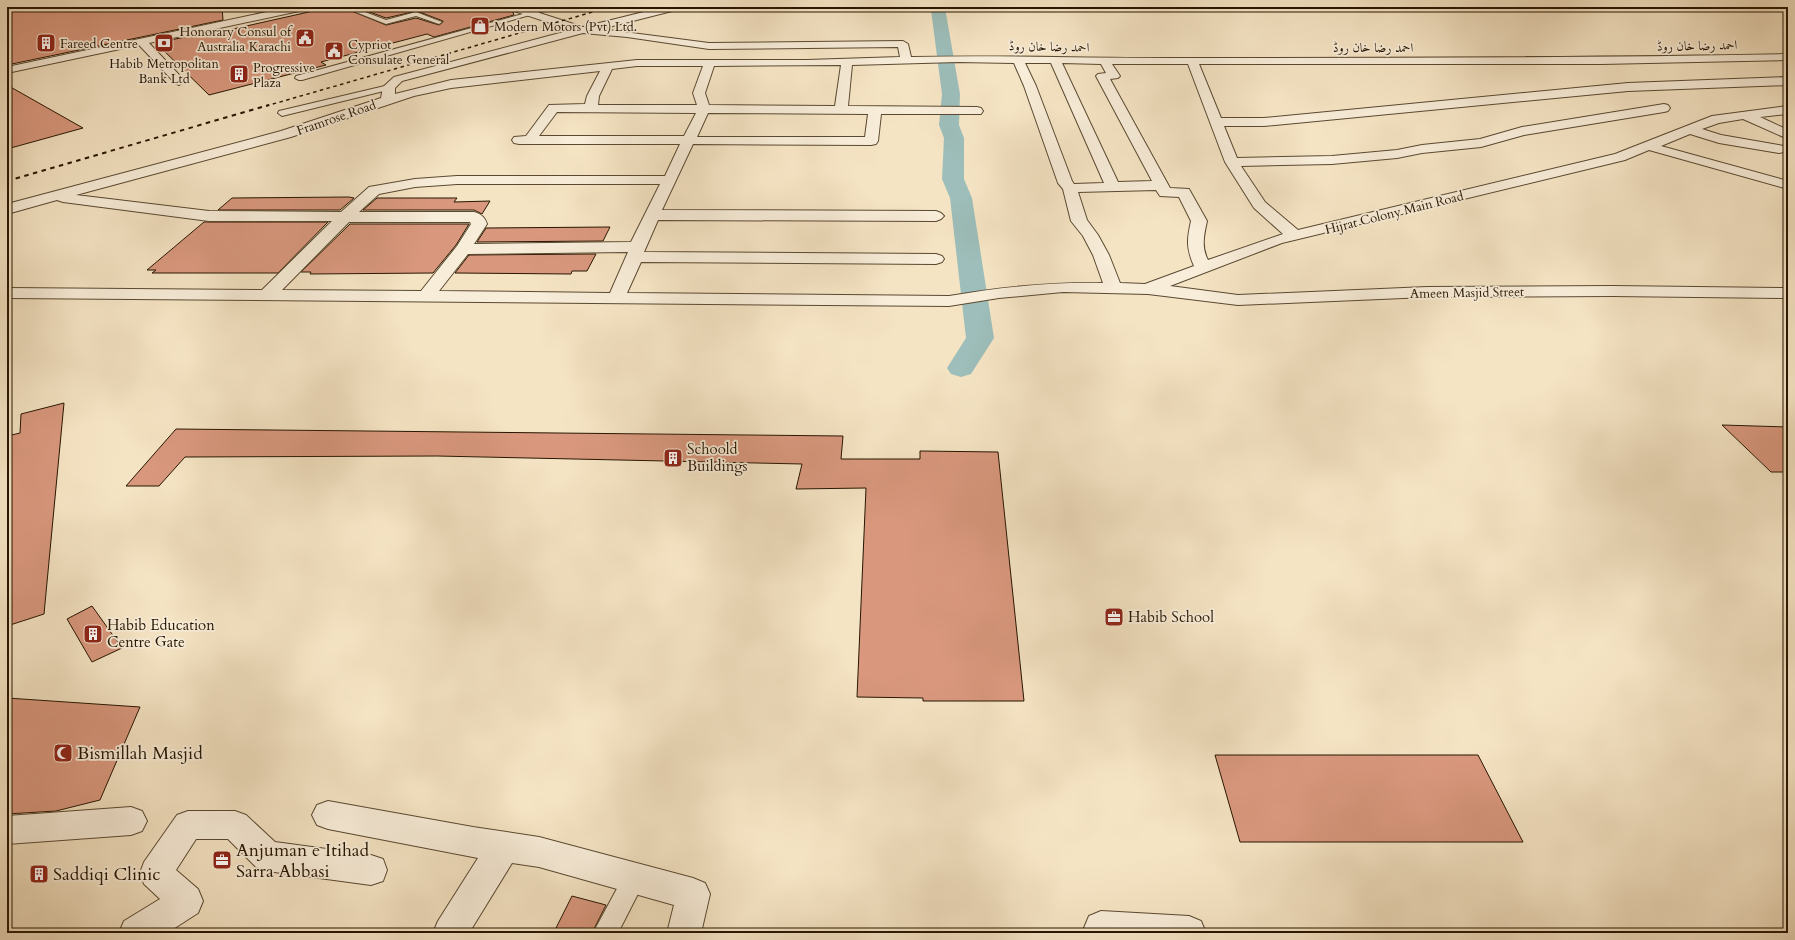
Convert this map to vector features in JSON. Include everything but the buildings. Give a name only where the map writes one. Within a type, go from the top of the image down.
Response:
[{"type":"street","points":[[7,70],[304,7]]},
{"type":"street","points":[[510,7],[582,30],[627,34],[709,46],[903,44],[906,61]]},
{"type":"street","name":"Framrose Road","points":[[7,209],[286,134],[386,100],[389,93],[389,87],[398,79],[582,30],[677,7]]},
{"type":"street","points":[[142,42],[179,81]]},
{"type":"street","name":"احمد رضا خان روڈ","points":[[386,100],[411,92],[451,84],[637,64],[847,62],[958,59],[1105,61],[1602,61],[1788,58]]},
{"type":"street","points":[[1018,60],[1030,86],[1065,183],[1070,188],[1079,222],[1090,235],[1102,255],[1113,288]]},
{"type":"street","points":[[1055,60],[1113,186]]},
{"type":"street","points":[[1105,61],[1114,76],[1102,76],[1165,193],[1184,192],[1192,204],[1199,221],[1196,238],[1196,253],[1203,268]]},
{"type":"street","points":[[1192,61],[1232,162],[1259,206],[1295,236]]},
{"type":"street","points":[[841,110],[847,62]]},
{"type":"street","points":[[616,298],[636,252],[704,109],[699,92],[710,63]]},
{"type":"street","points":[[590,108],[593,96],[608,66]]},
{"type":"street","points":[[1215,122],[1264,122],[1628,87],[1788,81]]},
{"type":"street","points":[[875,111],[871,141],[690,139],[524,140],[553,108],[841,110],[977,112]]},
{"type":"street","points":[[604,140],[621,108]]},
{"type":"street","points":[[1232,162],[1332,160],[1397,154],[1422,149],[1481,143],[1522,131],[1664,108]]},
{"type":"street","name":"Hijrat Colony Main Road","points":[[7,292],[949,300],[999,293],[1062,287],[1147,289],[1277,240],[1620,157],[1717,119],[1788,110]]},
{"type":"street","points":[[1746,116],[1788,135]]},
{"type":"street","points":[[1712,121],[1784,150]]},
{"type":"street","points":[[1690,130],[1716,138],[1784,150]]},
{"type":"street","points":[[1696,147],[1716,138]]},
{"type":"street","points":[[1648,146],[1788,185]]},
{"type":"street","points":[[267,295],[374,190],[415,183],[457,180],[670,180]]},
{"type":"street","points":[[1070,188],[1161,185]]},
{"type":"street","points":[[52,197],[209,216],[474,218],[478,220],[479,224],[463,249],[426,296]]},
{"type":"street","points":[[654,215],[936,216]]},
{"type":"street","points":[[463,249],[936,259]]},
{"type":"street","name":"Ameen Masjid Street","points":[[1147,289],[1238,300],[1428,292],[1613,290],[1788,293]]},
{"type":"street","points":[[328,815],[539,852],[693,894],[684,933]]},
{"type":"street","points":[[7,830],[131,821]]},
{"type":"street","points":[[136,933],[186,901],[156,873],[188,825],[235,825],[267,856],[371,870]]},
{"type":"street","points":[[450,933],[504,846]]},
{"type":"street","points":[[1101,933],[1101,928],[1190,933]]},
{"type":"lane","points":[[346,7],[386,22],[416,14],[439,22]]},
{"type":"lane","points":[[299,78],[555,7]]},
{"type":"lane","points":[[282,112],[389,87]]},
{"type":"lane","points":[[606,933],[635,878]]},
{"type":"waterway","points":[[936,7],[938,8],[951,94],[949,125],[954,138],[953,179],[961,198],[980,338],[961,368]]},
{"type":"railway","points":[[266,106],[610,7]]},
{"type":"railway","points":[[7,181],[269,105]]},
{"type":"place","name":"Modern Motors (Pvt) Ltd.","points":[[480,26]]},
{"type":"place","name":"Honorary Consul of Australia Karachi","points":[[305,38]]},
{"type":"place","name":"Fareed Centre","points":[[46,43]]},
{"type":"place","name":"Habib Metropolitan Bank Ltd","points":[[164,43]]},
{"type":"place","name":"Cypriot Consulate General","points":[[334,51]]},
{"type":"place","name":"Progressive Plaza","points":[[239,74]]},
{"type":"place","name":"Schoold Buildings","points":[[673,458]]},
{"type":"place","name":"Habib School","points":[[1114,617]]},
{"type":"place","name":"Habib Education Centre Gate","points":[[93,634]]},
{"type":"place","name":"Bismillah Masjid","points":[[63,753]]},
{"type":"place","name":"Anjuman e Itihad Sarra Abbasi","points":[[222,860]]},
{"type":"place","name":"Saddiqi Clinic","points":[[39,874]]}]
